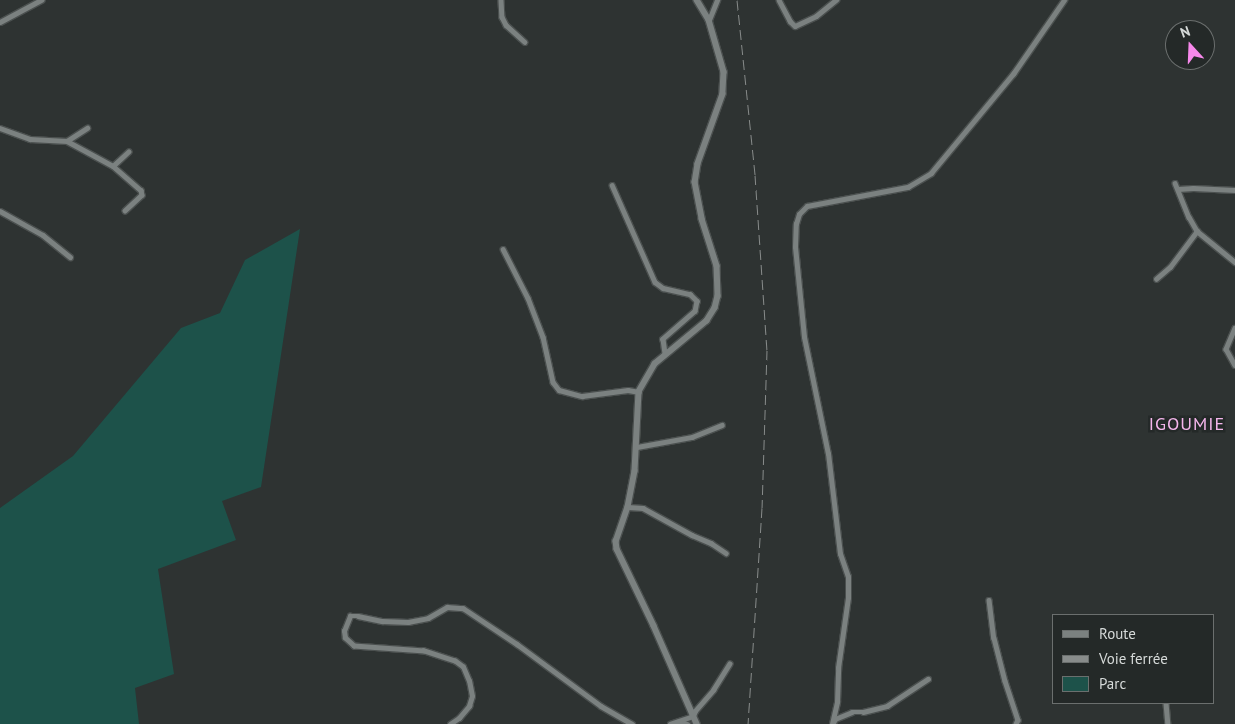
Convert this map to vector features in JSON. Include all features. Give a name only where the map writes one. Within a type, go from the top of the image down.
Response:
[{"type":"street","points":[[0,22],[41,0]]},
{"type":"street","points":[[501,0],[502,17],[506,25],[525,42]]},
{"type":"street","points":[[697,0],[709,20],[724,72],[723,94],[698,164],[696,182],[702,219],[717,266],[720,287],[715,308],[707,321],[665,354],[645,378],[638,392],[637,447],[628,507],[616,541],[617,549],[698,724]]},
{"type":"street","points":[[709,20],[716,0]]},
{"type":"street","points":[[779,0],[790,21],[795,26],[816,16],[836,0]]},
{"type":"street","points":[[832,724],[838,702],[838,668],[848,582],[840,554],[828,454],[804,337],[796,247],[796,224],[799,214],[807,206],[908,187],[931,173],[1013,74],[1064,0]]},
{"type":"street","points":[[0,128],[30,139],[67,141],[113,166],[141,190],[142,195],[125,211]]},
{"type":"street","points":[[67,141],[87,128]]},
{"type":"street","points":[[113,166],[128,152]]},
{"type":"street","points":[[1176,183],[1197,231],[1235,262]]},
{"type":"street","points":[[612,186],[655,282],[664,288],[690,294],[697,301],[695,311],[664,339],[665,354]]},
{"type":"street","points":[[1178,189],[1235,190]]},
{"type":"street","points":[[0,211],[43,235],[70,256]]},
{"type":"street","points":[[1156,279],[1170,267],[1197,231]]},
{"type":"street","points":[[503,249],[528,298],[543,337],[553,382],[559,390],[582,396],[628,390],[638,392]]},
{"type":"street","points":[[1235,328],[1226,349],[1235,365]]},
{"type":"street","points":[[637,447],[692,437],[722,425]]},
{"type":"street","points":[[628,507],[643,508],[692,535],[711,542],[726,553]]},
{"type":"street","points":[[990,600],[994,638],[1005,682],[1018,720],[1016,724]]},
{"type":"street","points":[[450,724],[459,718],[469,706],[472,696],[469,681],[462,667],[443,656],[424,651],[354,646],[345,638],[344,631],[350,616],[408,622],[428,618],[447,607],[463,608],[517,644],[601,706],[632,724]]},
{"type":"street","points":[[694,716],[695,711],[713,690],[728,664]]},
{"type":"street","points":[[832,724],[835,719],[852,712],[863,712],[887,706],[928,679]]},
{"type":"street","points":[[1166,704],[1168,724]]},
{"type":"street","points":[[670,724],[694,716]]},
{"type":"street","points":[[679,721],[687,724]]},
{"type":"green space","points":[[300,229],[261,487],[222,501],[236,540],[158,569],[174,674],[135,688],[139,724],[0,724],[0,508],[73,456],[181,328],[220,313],[245,260]]},
{"type":"railway","points":[[737,0],[755,175],[767,350],[762,508],[748,724]]},
{"type":"district","name":"IGOUMIE","points":[[1187,424]]}]
